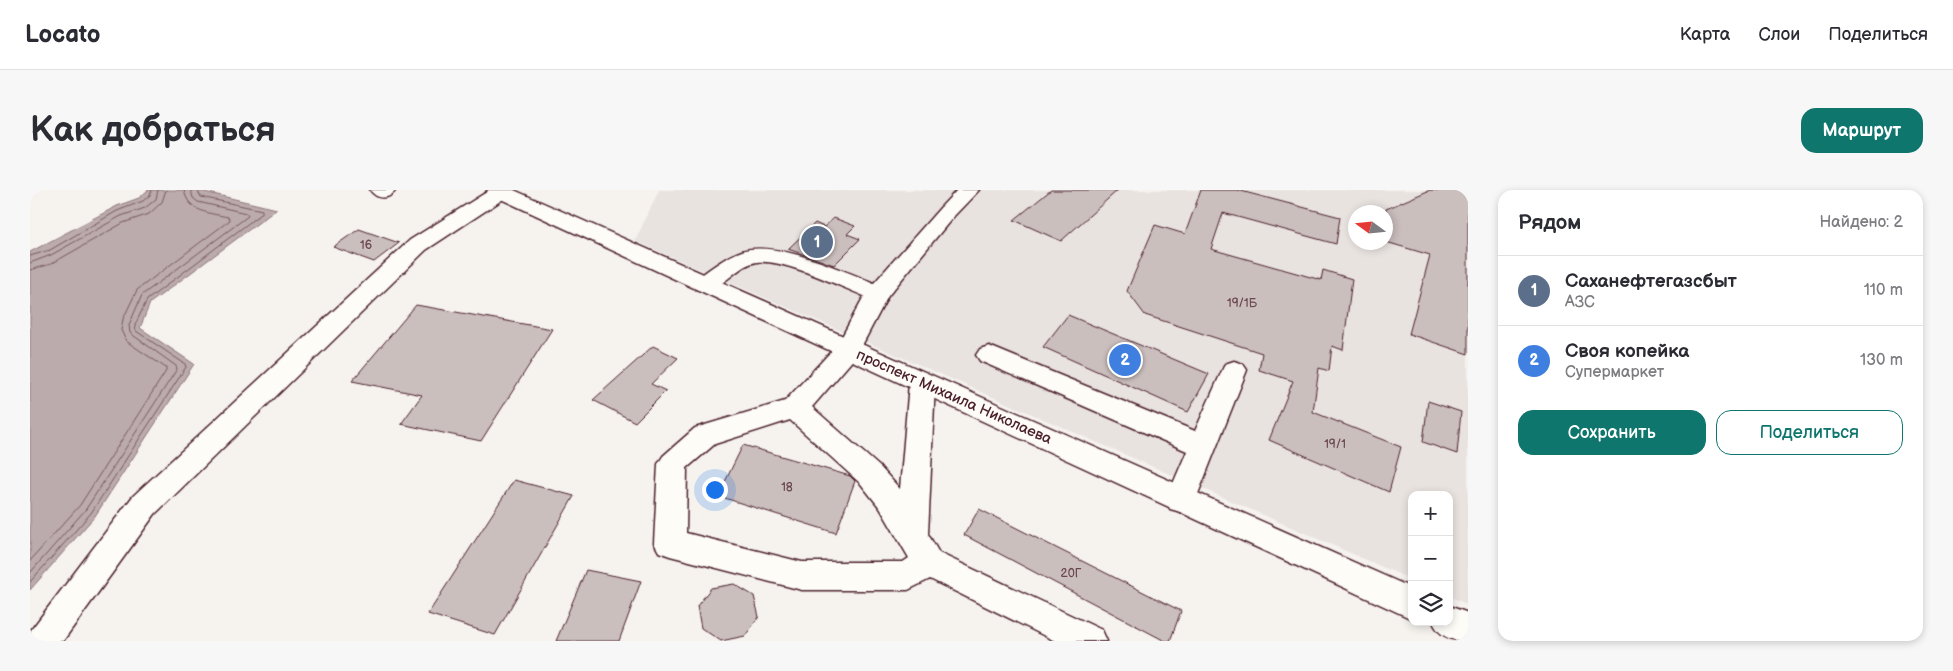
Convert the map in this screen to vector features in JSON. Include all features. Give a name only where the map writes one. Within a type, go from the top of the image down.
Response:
[{"type":"main road","points":[[380,190],[382,192],[386,190]]},
{"type":"main road","points":[[922,383],[920,549],[908,576],[802,576],[670,543],[673,464],[705,436],[795,408],[848,349],[878,293],[947,212],[969,190]]},
{"type":"main road","points":[[44,641],[144,505],[418,245],[499,191]]},
{"type":"main road","name":"проспект Михаила Николаева","points":[[499,191],[1408,602]]},
{"type":"main road","points":[[704,284],[750,256],[766,254],[786,259],[878,293]]},
{"type":"main road","points":[[989,355],[1202,446]]},
{"type":"main road","points":[[1181,500],[1234,370]]},
{"type":"main road","points":[[795,408],[871,476],[886,493],[920,549],[1090,641]]},
{"type":"main road","points":[[1453,623],[1468,630]]},
{"type":"shaded area","points":[[659,190],[1468,190],[1468,605],[1453,598],[1453,491],[1408,491],[1408,578],[635,241]]},
{"type":"water","points":[[148,190],[196,190],[277,209],[150,303],[140,328],[194,364],[95,516],[30,590],[30,252],[117,206],[139,198]]},
{"type":"building","points":[[1051,190],[1118,190],[1061,241],[1014,220]]},
{"type":"building","points":[[1201,190],[1237,190],[1340,217],[1336,244],[1223,213],[1211,249],[1321,280],[1323,270],[1352,279],[1343,350],[1332,346],[1329,371],[1319,368],[1313,412],[1401,447],[1389,492],[1269,440],[1293,381],[1259,370],[1262,353],[1145,315],[1127,291],[1155,225],[1185,234]]},
{"type":"building","points":[[1430,190],[1468,190],[1468,354],[1409,334],[1430,255],[1393,244],[1393,206]]},
{"type":"building","points":[[834,218],[855,226],[847,234],[860,239],[834,265],[788,249],[815,223],[824,227]]},
{"type":"building","points":[[359,229],[399,243],[374,262],[333,247]]},
{"type":"building","points":[[416,305],[552,329],[481,441],[401,424],[422,395],[352,381]]},
{"type":"building","points":[[1068,315],[1209,374],[1188,412],[1043,347]]},
{"type":"building","points":[[653,346],[678,358],[651,384],[666,391],[635,422],[593,400]]},
{"type":"building","points":[[1428,401],[1461,412],[1457,454],[1423,442]]},
{"type":"building","points":[[743,445],[850,476],[855,481],[836,533],[718,496]]},
{"type":"building","points":[[514,480],[574,496],[495,635],[428,614]]},
{"type":"building","points":[[979,509],[1181,611],[1170,641],[1165,641],[964,535]]},
{"type":"building","points":[[586,570],[641,581],[619,641],[556,641]]},
{"type":"building","points":[[734,584],[754,596],[759,617],[745,636],[721,641],[701,628],[697,606],[711,588]]},
{"type":"place","name":"Саханефтегазсбыт","points":[[817,242]]},
{"type":"place","name":"Своя копейка","points":[[1125,360]]}]
